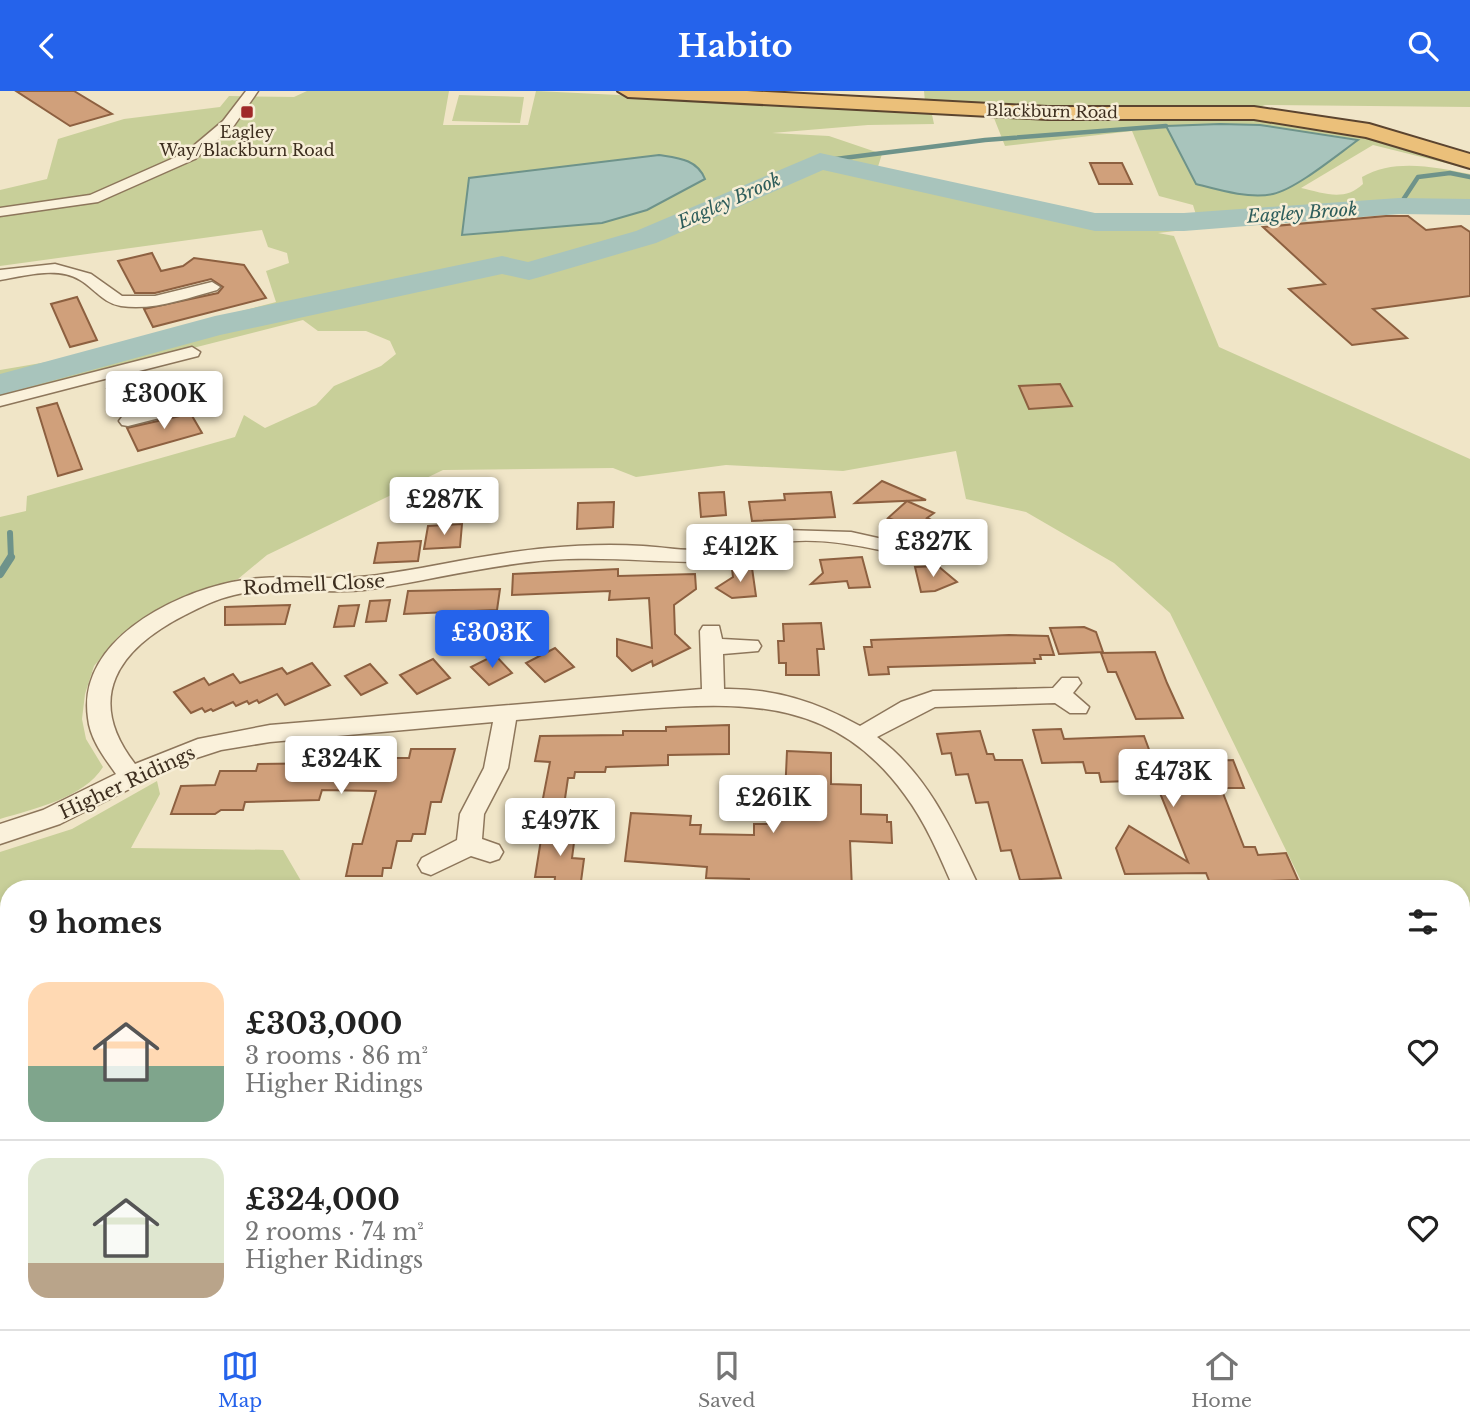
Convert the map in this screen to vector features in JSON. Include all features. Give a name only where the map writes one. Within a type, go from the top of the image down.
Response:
[{"type":"highway","name":"Blackburn Road","points":[[628,91],[1048,113],[1254,113],[1369,131],[1470,161]]},
{"type":"street","points":[[0,212],[93,199],[190,156],[228,124],[252,91]]},
{"type":"street","points":[[0,275],[41,270],[73,272],[88,278],[108,296],[124,302],[148,301],[202,286]]},
{"type":"street","points":[[0,401],[192,352]]},
{"type":"street","points":[[130,369],[153,414]]},
{"type":"street","points":[[128,421],[177,408]]},
{"type":"street","name":"Rodmell Close","points":[[131,776],[109,747],[99,719],[99,693],[107,667],[130,639],[154,622],[207,596],[234,588],[270,583],[368,583],[477,562],[548,554],[617,551],[706,566],[764,538],[852,532],[880,544]]},
{"type":"street","points":[[713,697],[711,639],[750,646]]},
{"type":"street","points":[[861,736],[909,708],[933,699],[1013,699],[1069,695]]},
{"type":"street","name":"Higher Ridings","points":[[0,834],[47,820],[131,776],[200,747],[245,737],[506,712],[713,697],[750,697],[786,703],[825,717],[861,736],[910,780],[934,817],[963,880]]},
{"type":"street","points":[[431,865],[480,848],[472,814],[496,768],[506,712]]},
{"type":"green space","points":[[307,91],[449,91],[443,125],[528,125],[536,91],[931,110],[934,124],[868,125],[772,133],[829,136],[882,154],[875,176],[1097,225],[1186,226],[1325,214],[1158,233],[1174,236],[1219,347],[1470,459],[1470,880],[1301,880],[1170,613],[1114,563],[1026,512],[966,499],[956,451],[843,471],[726,465],[636,477],[613,468],[443,470],[267,555],[238,579],[194,593],[155,611],[120,635],[94,666],[85,694],[82,719],[86,739],[103,767],[84,787],[71,794],[0,819],[0,517],[26,511],[27,496],[235,437],[244,415],[265,428],[316,405],[334,386],[381,366],[396,354],[390,341],[366,331],[318,331],[303,320],[0,397],[0,370],[47,362],[276,302],[266,271],[289,263],[287,253],[268,247],[262,230],[0,266],[0,190],[47,179],[58,139],[124,119],[220,107],[229,96],[294,97]]},
{"type":"green space","points":[[924,91],[1470,91],[1470,107],[1265,105],[1251,110],[1037,110],[925,102]]},
{"type":"green space","points":[[459,95],[524,97],[520,123],[452,121]]},
{"type":"green space","points":[[992,113],[1225,114],[1342,129],[1470,169],[1373,145],[1301,188],[1334,195],[1349,193],[1363,184],[1362,177],[1374,171],[1401,166],[1429,167],[1470,174],[1470,204],[1417,202],[1197,218],[1193,205],[1159,196],[1132,131],[1005,146]],"holes":[[[1260,125],[1357,140],[1166,127]]]},
{"type":"green space","points":[[157,781],[160,794],[131,848],[283,850],[300,880],[0,880],[0,852],[72,829]]},
{"type":"water","points":[[1260,125],[1358,140],[1293,186],[1273,194],[1244,195],[1196,184],[1166,126]]},
{"type":"water","points":[[659,155],[692,163],[705,179],[647,210],[602,223],[462,235],[469,178]]},
{"type":"building","points":[[16,91],[74,91],[112,114],[70,126]]},
{"type":"building","points":[[1090,163],[1122,163],[1132,184],[1099,184]]},
{"type":"building","points":[[1408,216],[1426,230],[1461,226],[1470,232],[1470,296],[1373,309],[1407,338],[1352,345],[1289,289],[1325,284],[1263,227]]},
{"type":"building","points":[[152,253],[161,271],[183,266],[194,258],[244,265],[266,298],[153,327],[144,309],[218,293],[223,287],[211,279],[155,293],[135,293],[118,261]]},
{"type":"building","points":[[77,297],[97,340],[70,347],[51,304]]},
{"type":"building","points":[[168,373],[186,405],[176,400],[159,405],[146,379]]},
{"type":"building","points":[[126,384],[139,410],[120,415],[107,389]]},
{"type":"building","points":[[1060,384],[1072,406],[1029,409],[1019,386]]},
{"type":"building","points":[[57,403],[82,469],[58,476],[37,408]]},
{"type":"building","points":[[188,409],[202,433],[138,451],[127,428],[184,415]]},
{"type":"building","points":[[882,481],[926,500],[855,503]]},
{"type":"building","points":[[724,492],[726,515],[701,517],[699,493]]},
{"type":"building","points":[[831,492],[835,517],[752,521],[749,502],[785,500],[784,494]]},
{"type":"building","points":[[907,501],[934,513],[927,518],[946,527],[959,560],[928,563],[916,528],[888,518]]},
{"type":"building","points":[[614,502],[613,527],[577,529],[578,503]]},
{"type":"building","points":[[462,524],[460,547],[424,549],[428,526]]},
{"type":"building","points":[[421,541],[418,561],[374,563],[378,543]]},
{"type":"building","points":[[862,557],[870,587],[849,588],[847,581],[811,584],[823,573],[820,560]]},
{"type":"building","points":[[938,566],[957,582],[935,591],[921,592],[915,567]]},
{"type":"building","points":[[752,568],[756,596],[732,598],[716,588],[733,577],[732,569]]},
{"type":"building","points":[[618,569],[618,576],[695,574],[696,589],[674,605],[675,634],[690,648],[653,666],[652,661],[632,671],[617,656],[617,639],[652,648],[649,598],[609,600],[610,591],[512,595],[513,574]]},
{"type":"building","points":[[500,589],[497,610],[404,614],[408,591]]},
{"type":"building","points":[[390,600],[386,621],[366,622],[370,601]]},
{"type":"building","points":[[290,605],[285,624],[225,625],[225,607]]},
{"type":"building","points":[[359,605],[354,626],[334,627],[339,606]]},
{"type":"building","points":[[821,623],[824,649],[817,649],[819,675],[786,675],[786,663],[779,663],[778,641],[784,641],[783,624]]},
{"type":"building","points":[[1084,627],[1096,632],[1103,652],[1059,654],[1050,628]]},
{"type":"building","points":[[1048,636],[1054,655],[1040,655],[1041,659],[1034,659],[1035,663],[888,667],[889,674],[869,675],[864,647],[872,647],[871,640]]},
{"type":"building","points":[[555,648],[574,667],[545,682],[526,663]]},
{"type":"building","points":[[1155,652],[1183,718],[1136,719],[1116,672],[1108,672],[1101,653]]},
{"type":"building","points":[[495,655],[512,673],[489,685],[471,667]]},
{"type":"building","points":[[433,659],[450,678],[417,694],[400,675]]},
{"type":"building","points":[[312,663],[330,685],[285,705],[277,694],[259,703],[257,700],[249,704],[247,701],[236,706],[233,702],[213,711],[211,709],[205,712],[202,708],[191,713],[174,692],[204,678],[209,685],[233,674],[240,683],[282,668],[287,674]]},
{"type":"building","points":[[370,664],[387,683],[361,695],[345,676]]},
{"type":"building","points":[[729,725],[729,754],[668,755],[668,765],[606,767],[605,772],[575,772],[574,778],[568,778],[562,819],[539,819],[550,762],[535,761],[540,736],[623,735],[623,731],[666,731],[666,727]]},
{"type":"building","points":[[1061,729],[1064,739],[1144,736],[1154,763],[1233,760],[1244,788],[1221,788],[1244,847],[1255,847],[1258,855],[1286,853],[1298,880],[1209,880],[1206,873],[1125,874],[1116,848],[1129,826],[1188,862],[1160,793],[1145,794],[1142,784],[1132,784],[1130,781],[1101,782],[1099,773],[1086,773],[1083,762],[1042,763],[1033,730]]},
{"type":"building","points":[[980,731],[987,754],[993,754],[995,760],[1022,760],[1061,878],[1020,880],[1011,850],[1001,851],[988,802],[976,803],[968,774],[956,775],[951,753],[942,754],[937,734]]},
{"type":"building","points":[[411,749],[455,749],[441,802],[431,802],[425,834],[413,834],[411,841],[397,841],[391,868],[383,868],[382,876],[346,876],[353,844],[362,844],[376,791],[322,790],[319,800],[245,802],[243,810],[221,810],[215,814],[171,814],[181,786],[215,785],[220,771],[256,771],[258,764],[337,763],[339,758],[409,758]]},
{"type":"building","points":[[787,751],[831,753],[831,784],[861,785],[861,814],[887,815],[887,822],[891,822],[892,843],[850,841],[852,880],[706,878],[707,867],[625,861],[631,813],[691,816],[690,825],[701,825],[700,834],[754,835],[754,824],[772,824],[772,816],[784,817]]},
{"type":"building","points":[[543,827],[576,827],[572,858],[584,859],[581,880],[535,877]]},
{"type":"waterway","points":[[820,161],[985,140],[1166,126]]},
{"type":"waterway","name":"Eagley Brook","points":[[0,385],[215,326],[502,265],[529,271],[646,237],[820,161],[1095,222],[1184,222],[1399,206],[1470,207]]},
{"type":"waterway","points":[[1399,206],[1418,177],[1450,173],[1470,177]]},
{"type":"waterway","points":[[10,533],[11,557]]},
{"type":"waterway","points":[[0,574],[11,557]]},
{"type":"place","name":"Eagley Way/Blackburn Road","points":[[247,112]]}]
